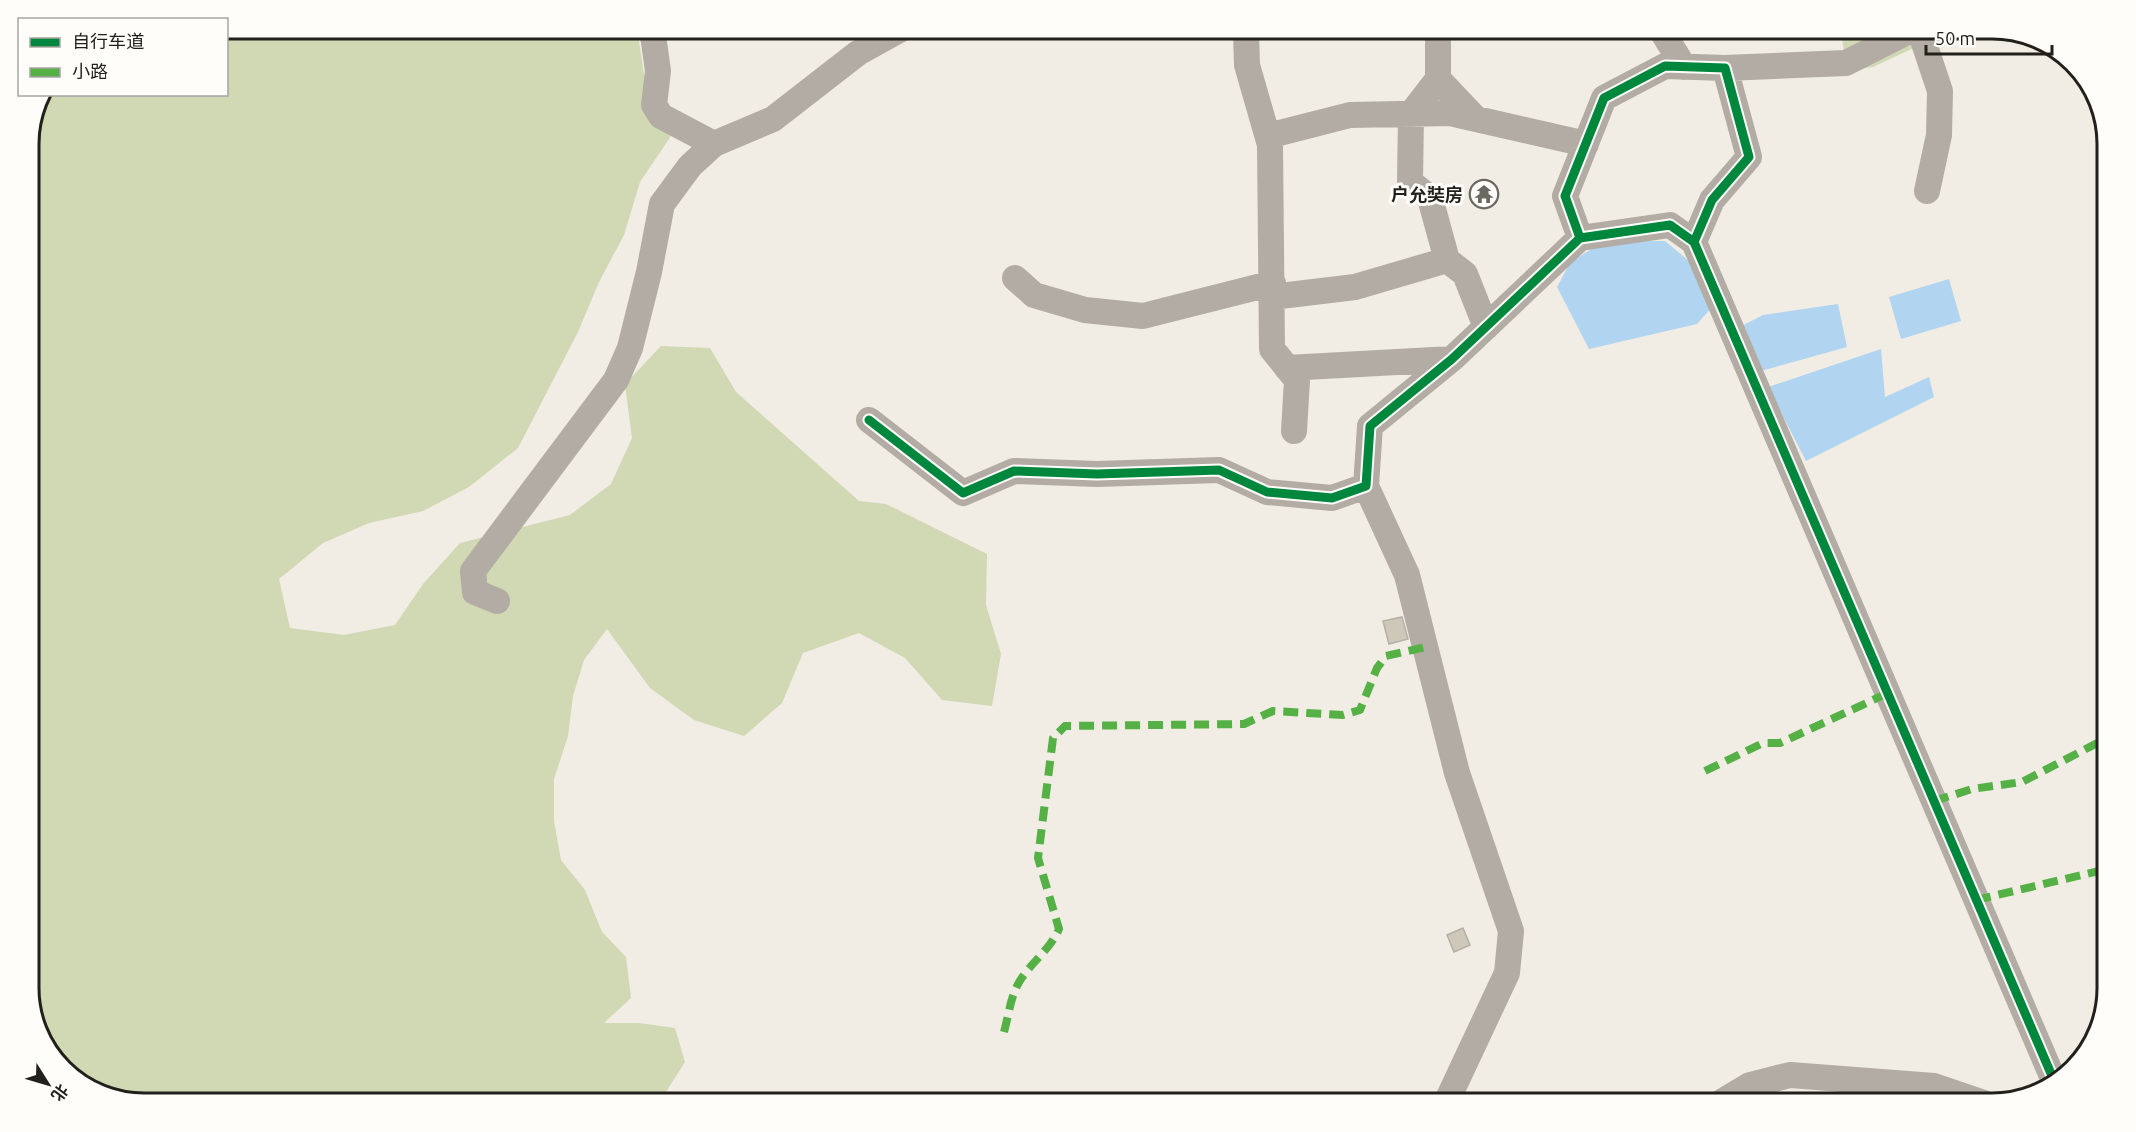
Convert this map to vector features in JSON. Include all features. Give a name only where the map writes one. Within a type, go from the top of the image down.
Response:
[{"type":"street","points":[[654,39],[658,71],[654,105],[661,116],[714,144]]},
{"type":"street","points":[[497,601],[476,591],[473,571],[616,380],[630,348],[649,272],[662,204],[690,166],[714,144],[773,119],[858,52],[882,39]]},
{"type":"street","points":[[1246,39],[1246,65],[1270,144],[1272,349],[1297,380],[1294,431]]},
{"type":"street","points":[[1438,39],[1438,79],[1411,114],[1410,182],[1430,198],[1447,260],[1465,274],[1486,327]]},
{"type":"street","points":[[1667,39],[1684,67]]},
{"type":"street","points":[[1580,238],[1565,196],[1604,98],[1665,66],[1725,68],[1846,63],[1895,39]]},
{"type":"street","points":[[1921,39],[1940,91],[1939,135],[1927,191]]},
{"type":"street","points":[[1694,242],[1712,200],[1749,157],[1725,68]]},
{"type":"street","points":[[1438,79],[1477,119]]},
{"type":"street","points":[[1268,136],[1350,115],[1450,113],[1586,144]]},
{"type":"street","points":[[1451,1093],[1507,973],[1511,931],[1457,773],[1407,575],[1366,486],[1370,426],[1452,359],[1580,238],[1670,225],[1694,242],[2051,1074]]},
{"type":"street","points":[[1015,278],[1034,295],[1085,310],[1143,316],[1272,290],[1355,287],[1447,260]]},
{"type":"street","points":[[1287,368],[1452,359]]},
{"type":"street","points":[[869,420],[963,493],[1014,471],[1097,474],[1219,470],[1267,492],[1332,498],[1366,486]]},
{"type":"street","points":[[1737,1093],[1750,1085],[1790,1075],[1934,1086],[1953,1093]]},
{"type":"green space","points":[[228,39],[639,39],[646,87],[671,136],[640,182],[624,235],[599,282],[578,332],[518,448],[469,487],[423,511],[369,523],[323,543],[279,579],[290,628],[344,635],[395,625],[423,584],[460,543],[570,515],[611,484],[632,438],[625,384],[661,346],[710,348],[736,392],[859,501],[886,504],[987,554],[986,605],[1001,654],[992,706],[942,700],[905,658],[859,633],[803,653],[782,703],[744,736],[694,720],[650,688],[607,629],[584,660],[573,696],[568,736],[554,779],[554,821],[561,860],[585,890],[602,932],[626,957],[631,998],[604,1023],[639,1023],[675,1028],[685,1062],[665,1093],[138,1093],[98,1082],[78,1069],[78,1054],[63,1054],[57,1046],[45,1021],[39,994],[39,138],[41,124],[51,96],[228,96]]},
{"type":"green space","points":[[1842,39],[1933,39],[1873,67],[1846,71]]},
{"type":"water","points":[[1603,241],[1665,241],[1701,271],[1714,305],[1697,324],[1589,349],[1557,287],[1570,263]]},
{"type":"water","points":[[1949,279],[1961,321],[1901,339],[1889,297]]},
{"type":"water","points":[[1838,304],[1847,347],[1761,371],[1734,330],[1763,315]]},
{"type":"water","points":[[1881,349],[1885,397],[1929,377],[1934,397],[1806,461],[1768,387]]},
{"type":"building","points":[[1402,617],[1408,639],[1389,644],[1383,621]]},
{"type":"building","points":[[1463,928],[1470,945],[1454,952],[1447,935]]},
{"type":"marked path","points":[[1004,1032],[1017,986],[1050,945],[1059,929],[1038,858],[1053,738],[1065,726],[1244,724],[1273,711],[1343,715],[1360,710],[1377,668],[1386,656],[1426,647]]},
{"type":"marked path","points":[[1705,771],[1763,743],[1780,743],[1888,693]]},
{"type":"marked path","points":[[1934,801],[1972,789],[2022,782],[2097,743]]},
{"type":"marked path","points":[[1976,900],[2097,871]]},
{"type":"cycle path","points":[[1665,66],[1725,68],[1749,157],[1712,200],[1694,242],[1670,225],[1580,238],[1565,196],[1604,98],[1665,66]]},
{"type":"cycle path","points":[[869,420],[963,493],[1014,471],[1097,474],[1219,470],[1267,492],[1332,498],[1366,486],[1370,426],[1452,359],[1580,238]]},
{"type":"cycle path","points":[[1694,242],[2051,1074]]},
{"type":"place","name":"户允奘房","points":[[1484,194]]}]
